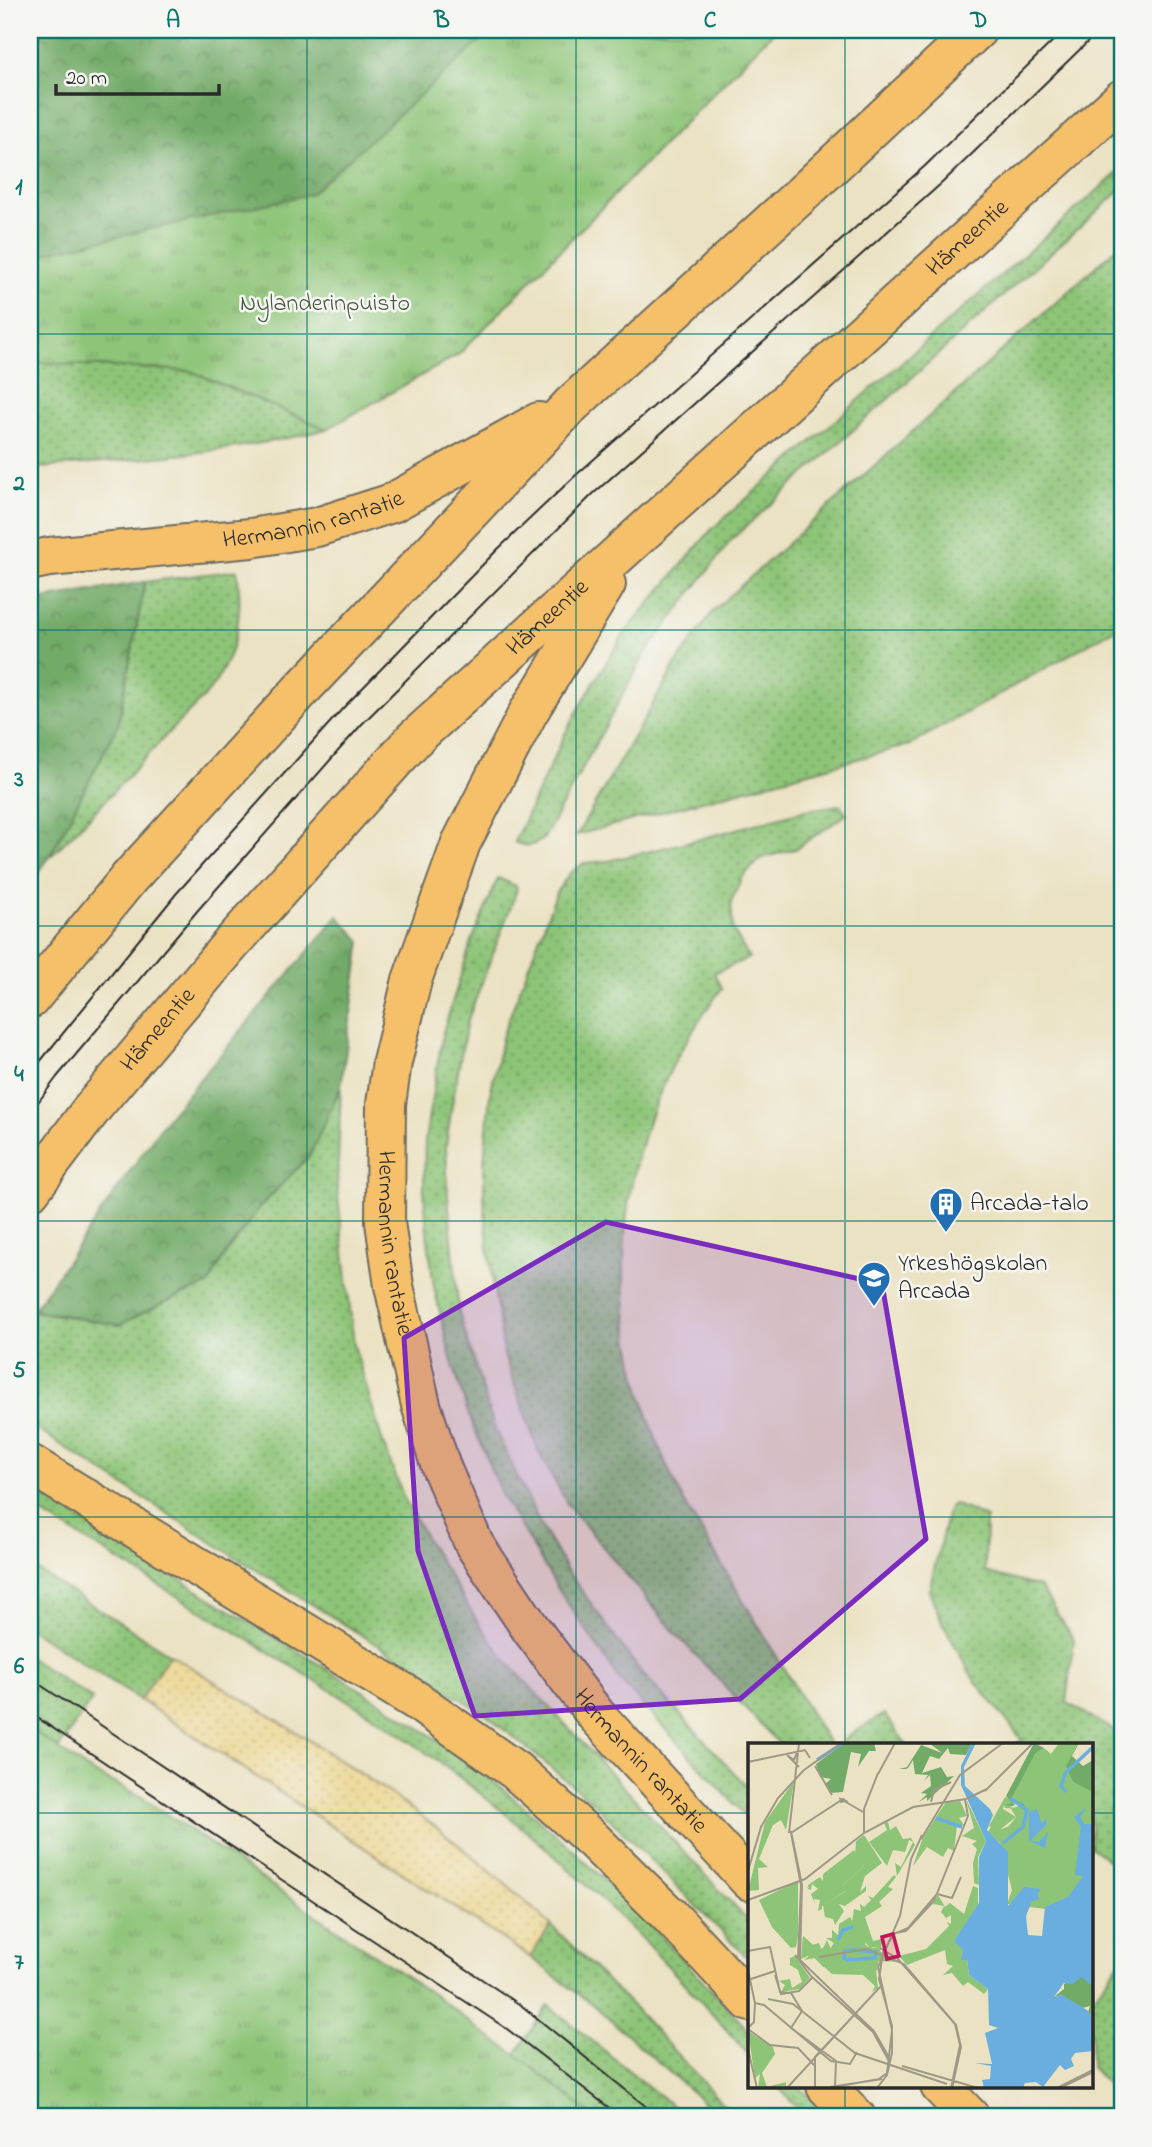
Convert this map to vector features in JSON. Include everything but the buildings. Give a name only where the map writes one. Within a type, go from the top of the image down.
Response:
[{"type":"main road","points":[[30,999],[129,878],[300,691],[572,404],[977,30]]},
{"type":"main road","name":"Hämeentie","points":[[30,1191],[93,1106],[231,944],[414,740],[1122,99]]},
{"type":"main road","name":"Hermannin rantatie","points":[[30,561],[251,538],[317,527],[392,503],[572,404]]},
{"type":"main road","name":"Hermannin rantatie","points":[[627,549],[528,713],[461,843],[412,980],[392,1062],[386,1104],[385,1222],[394,1286],[421,1405],[441,1467],[474,1544],[531,1629],[596,1715],[748,1879]]},
{"type":"main road","points":[[30,1464],[417,1701],[516,1771],[592,1839],[660,1906],[748,2000]]},
{"type":"main road","points":[[828,2088],[856,2117]]},
{"type":"main road","points":[[942,2088],[970,2117]]},
{"type":"highlighted area","points":[[606,1222],[882,1284],[926,1539],[740,1699],[475,1716],[418,1551],[404,1338]]},
{"type":"green space","name":"Nylanderinpuisto","points":[[30,30],[775,30],[459,354],[327,429],[191,371],[30,362]]},
{"type":"green space","name":"Nylanderinpuisto","points":[[493,30],[775,30],[459,354],[327,429],[191,371],[30,362],[30,256],[310,194]]},
{"type":"green space","points":[[1122,169],[1122,189],[732,539],[645,654],[544,838],[529,845],[514,842],[567,730],[627,630],[712,529]]},
{"type":"green space","points":[[1122,243],[1122,625],[909,745],[577,835],[676,664],[714,610]]},
{"type":"green space","points":[[30,362],[191,371],[327,429],[217,450],[30,469]]},
{"type":"green space","points":[[237,570],[237,626],[230,653],[213,685],[49,858],[118,725],[145,582]]},
{"type":"green space","points":[[145,582],[118,725],[49,858],[30,883],[30,601]]},
{"type":"green space","points":[[840,805],[847,814],[795,849],[762,858],[742,877],[731,902],[733,930],[749,958],[714,973],[722,988],[678,1055],[650,1119],[634,1174],[625,1229],[624,1285],[630,1340],[642,1395],[660,1449],[684,1502],[828,1743],[778,1743],[677,1635],[568,1505],[539,1453],[504,1355],[488,1248],[484,1163],[490,1094],[503,1034],[557,891],[570,873],[584,863],[608,861],[696,840],[806,810]]},
{"type":"green space","points":[[498,878],[516,886],[517,890],[467,1022],[446,1147],[459,1313],[495,1430],[542,1528],[568,1572],[640,1671],[748,1788],[748,1819],[619,1679],[560,1592],[502,1496],[467,1410],[450,1355],[434,1287],[424,1190],[425,1139],[443,1032],[471,943]]},
{"type":"green space","points":[[338,916],[361,941],[341,1086],[310,1155],[259,1208],[226,1253],[208,1285],[176,1297],[119,1325],[33,1310],[167,1118]]},
{"type":"green space","points":[[341,1086],[337,1187],[354,1345],[382,1440],[404,1498],[425,1537],[477,1621],[510,1665],[748,1921],[748,1958],[593,1802],[490,1718],[30,1425],[30,1311],[119,1325],[176,1297],[208,1285],[226,1253],[259,1208],[310,1155]]},
{"type":"green space","points":[[30,1488],[366,1693],[477,1769],[537,1818],[600,1876],[720,1999],[748,2030],[748,2054],[660,1957],[600,1898],[540,1843],[477,1791],[378,1719],[30,1506]]},
{"type":"green space","points":[[954,1504],[986,1518],[985,1572],[1040,1587],[1074,1640],[1066,1702],[1122,1735],[1122,1870],[1092,1848],[1092,1743],[1018,1743],[1022,1740],[973,1678],[943,1624],[929,1591],[949,1507]]},
{"type":"green space","points":[[30,1566],[170,1654],[140,1700],[30,1629]]},
{"type":"green space","points":[[30,1658],[92,1699],[45,1769],[30,1777]]},
{"type":"green space","points":[[884,1714],[905,1743],[842,1743],[848,1736]]},
{"type":"green space","points":[[30,1729],[93,1773],[137,1794],[444,2002],[516,2054],[594,2117],[30,2117]]},
{"type":"green space","points":[[551,1925],[636,2010],[735,2117],[720,2117],[597,2008],[530,1957]]},
{"type":"green space","points":[[1122,1958],[1122,2100],[1092,2068],[1092,2000]]},
{"type":"green space","points":[[548,2005],[686,2117],[475,2117]]},
{"type":"green space","points":[[779,2088],[801,2088],[828,2117],[806,2117]]},
{"type":"sand","points":[[170,1654],[371,1781],[419,1814],[477,1860],[551,1925],[530,1957],[140,1700]]},
{"type":"tram line","points":[[30,1074],[176,894],[344,707],[498,549],[575,476],[925,166],[1064,30]]},
{"type":"tram line","points":[[30,1113],[57,1077],[198,910],[362,724],[593,494],[943,182],[1100,30]]},
{"type":"tram line","points":[[30,1678],[522,2006],[659,2117]]},
{"type":"tram line","points":[[30,1713],[507,2029],[621,2117]]},
{"type":"place","name":"Arcada-talo","points":[[946,1234]]},
{"type":"place","name":"Yrkeshögskolan Arcada","points":[[874,1308]]}]
